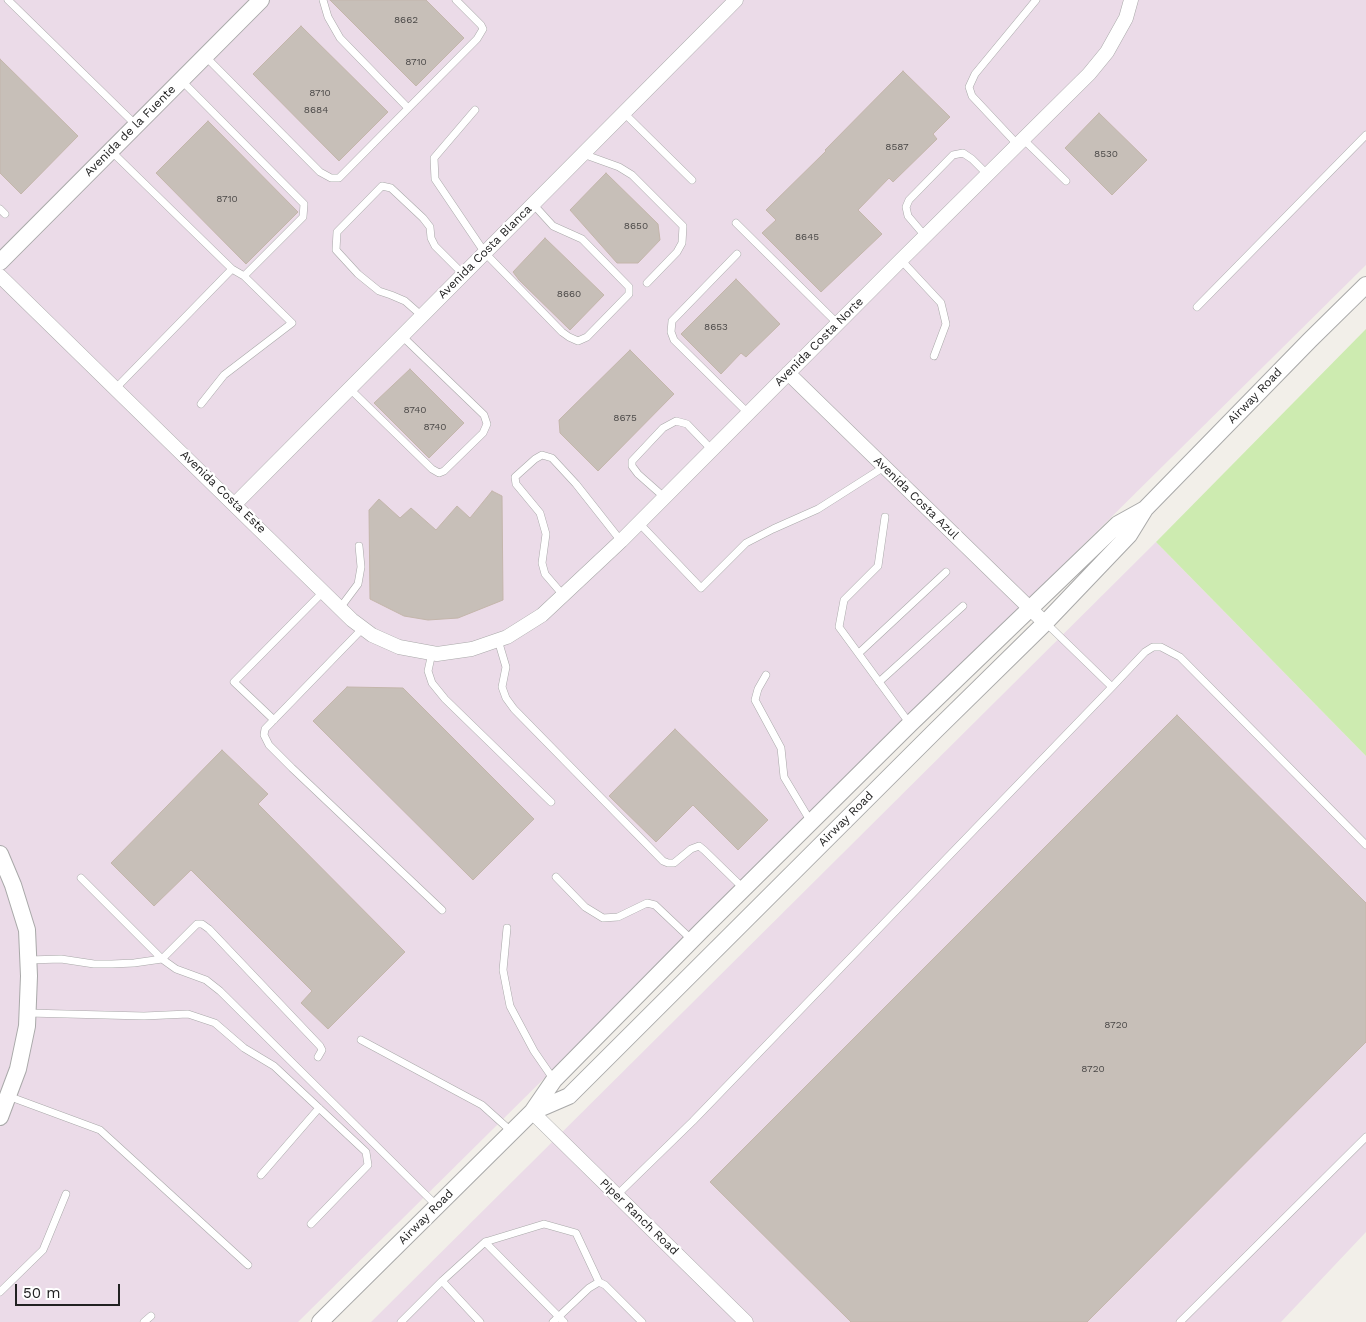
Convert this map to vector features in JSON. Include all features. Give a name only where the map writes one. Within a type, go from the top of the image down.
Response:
[{"type":"street","name":"Avenida de la Fuente","points":[[0,262],[261,0]]},
{"type":"street","name":"Avenida Costa Blanca","points":[[235,504],[736,0]]},
{"type":"street","name":"Avenida Costa Norte","points":[[472,649],[507,637],[542,615],[621,541],[837,323],[1089,74],[1108,52],[1126,18],[1131,0]]},
{"type":"street","name":"Avenida Costa Este","points":[[0,276],[352,620],[372,635],[399,647],[437,654],[472,649]]},
{"type":"street","name":"Airway Road","points":[[532,1112],[569,1096],[929,736],[1045,623],[1130,535],[1145,509],[1366,285]]},
{"type":"street","name":"Avenida Costa Azul","points":[[788,373],[1045,623]]},
{"type":"street","name":"Airway Road","points":[[320,1322],[532,1112],[554,1080],[692,940],[910,724],[1118,524],[1145,509]]},
{"type":"street","points":[[0,854],[13,885],[27,930],[30,976],[27,1026],[18,1070],[0,1117]]},
{"type":"street","name":"Piper Ranch Road","points":[[532,1112],[746,1322]]},
{"type":"lane","points":[[8,0],[136,125]]},
{"type":"lane","points":[[323,0],[328,17],[340,38],[408,108]]},
{"type":"lane","points":[[205,56],[320,172],[331,178],[339,178],[477,40],[483,30],[481,25],[456,0]]},
{"type":"lane","points":[[1036,0],[975,74],[969,87],[972,96],[1020,142],[1066,182]]},
{"type":"lane","points":[[181,80],[304,204],[302,217],[244,276]]},
{"type":"lane","points":[[475,110],[434,158],[435,179],[485,253],[562,332],[578,340],[587,337],[626,298],[629,294],[629,287],[582,239],[554,226],[533,204]]},
{"type":"lane","points":[[624,113],[692,180]]},
{"type":"lane","points":[[1197,307],[1366,135]]},
{"type":"lane","points":[[111,150],[232,269],[244,276],[292,323],[224,375],[201,404]]},
{"type":"lane","points":[[925,236],[908,216],[906,206],[909,200],[953,155],[962,153],[972,159],[987,174]]},
{"type":"lane","points":[[583,154],[618,167],[632,175],[683,226],[682,243],[678,252],[647,283]]},
{"type":"lane","points":[[422,316],[404,300],[391,294],[379,292],[358,274],[336,250],[337,232],[382,186],[391,188],[423,218],[430,228],[431,238],[435,246],[463,274]]},
{"type":"lane","points":[[736,223],[837,323]]},
{"type":"lane","points":[[738,254],[672,320],[671,332],[674,340],[748,413]]},
{"type":"lane","points":[[901,260],[941,303],[946,324],[934,356]]},
{"type":"lane","points":[[116,388],[232,269]]},
{"type":"lane","points":[[350,389],[432,469],[439,473],[444,471],[483,433],[488,424],[484,415],[402,336]]},
{"type":"lane","points":[[664,497],[638,474],[632,466],[632,460],[663,428],[676,421],[687,424],[712,450]]},
{"type":"lane","points":[[563,595],[545,574],[542,563],[546,534],[540,513],[516,484],[515,477],[542,454],[552,458],[576,484],[621,541]]},
{"type":"lane","points":[[639,523],[701,588],[746,544],[773,529],[818,509],[884,467]]},
{"type":"lane","points":[[885,517],[878,566],[844,600],[839,627],[910,724]]},
{"type":"lane","points":[[340,608],[358,584],[361,567],[359,546]]},
{"type":"lane","points":[[859,652],[946,572]]},
{"type":"lane","points":[[274,720],[234,682],[323,592]]},
{"type":"lane","points":[[878,682],[962,606]]},
{"type":"lane","points":[[1045,623],[1112,686]]},
{"type":"lane","points":[[363,628],[265,729],[264,735],[269,745],[442,910]]},
{"type":"lane","points":[[498,640],[506,667],[502,687],[506,698],[514,709],[649,847],[663,860],[668,863],[674,863],[691,849],[699,846],[744,889]]},
{"type":"lane","points":[[617,1195],[692,1121],[1112,686],[1153,646],[1161,647],[1180,657],[1366,844]]},
{"type":"lane","points":[[432,653],[428,671],[432,683],[445,699],[551,802]]},
{"type":"lane","points":[[766,675],[758,689],[755,700],[781,748],[784,777],[812,822]]},
{"type":"lane","points":[[556,877],[585,907],[603,918],[618,917],[647,903],[655,906],[692,940]]},
{"type":"lane","points":[[81,878],[162,959],[176,969],[206,980],[220,991],[437,1206]]},
{"type":"lane","points":[[28,960],[61,959],[78,960],[94,964],[112,964],[162,959],[198,924],[202,924],[320,1046],[322,1050],[318,1057]]},
{"type":"lane","points":[[507,928],[503,970],[510,1006],[534,1051],[554,1080]]},
{"type":"lane","points":[[28,1013],[144,1016],[188,1014],[215,1023],[244,1048],[274,1066],[366,1152],[368,1165],[311,1224]]},
{"type":"lane","points":[[361,1040],[482,1105],[512,1132]]},
{"type":"lane","points":[[8,1096],[100,1130],[248,1265]]},
{"type":"lane","points":[[261,1175],[319,1108]]},
{"type":"lane","points":[[1180,1322],[1366,1137]]},
{"type":"lane","points":[[0,1292],[43,1250],[66,1194]]},
{"type":"lane","points":[[401,1322],[485,1242],[544,1224],[576,1233],[600,1282],[642,1322]]},
{"type":"lane","points":[[485,1242],[556,1319],[564,1322]]},
{"type":"lane","points":[[442,1281],[480,1322]]},
{"type":"lane","points":[[556,1319],[589,1288],[600,1282]]},
{"type":"lane","points":[[144,1322],[150,1316]]},
{"type":"shaded area","points":[[0,0],[1366,0],[1366,265],[298,1322],[0,1322]]},
{"type":"shaded area","points":[[1156,542],[1366,756],[1366,1232],[1281,1322],[371,1322]]},
{"type":"green space","points":[[1366,329],[1366,756],[1156,542]]},
{"type":"building","points":[[330,0],[426,0],[464,38],[416,86]]},
{"type":"building","points":[[301,26],[388,112],[339,161],[253,74]]},
{"type":"building","points":[[0,59],[78,136],[21,194],[0,173]]},
{"type":"building","points":[[903,71],[950,117],[933,134],[937,139],[893,182],[889,178],[858,210],[882,234],[821,292],[762,233],[776,220],[766,210]]},
{"type":"building","points":[[1099,113],[1147,160],[1112,195],[1065,148]]},
{"type":"building","points":[[208,121],[298,212],[246,264],[156,173]]},
{"type":"building","points":[[606,173],[658,224],[660,240],[638,263],[617,263],[570,210]]},
{"type":"building","points":[[545,238],[604,295],[570,330],[513,272]]},
{"type":"building","points":[[736,279],[780,324],[746,357],[741,353],[721,374],[681,334]]},
{"type":"building","points":[[630,350],[674,394],[598,471],[560,433],[559,420]]},
{"type":"building","points":[[410,369],[464,423],[429,458],[374,403]]},
{"type":"building","points":[[492,491],[502,496],[503,600],[458,618],[428,620],[404,616],[370,599],[369,510],[379,499],[400,518],[411,508],[436,530],[457,506],[470,518]]},
{"type":"building","points":[[347,687],[403,688],[534,819],[473,880],[313,721]]},
{"type":"building","points":[[1177,715],[1366,903],[1366,1042],[1087,1322],[851,1322],[710,1182]]},
{"type":"building","points":[[675,729],[768,820],[738,850],[693,805],[656,842],[609,796]]},
{"type":"building","points":[[222,750],[268,794],[258,804],[405,952],[328,1029],[301,1003],[312,991],[191,870],[154,906],[111,863]]}]
